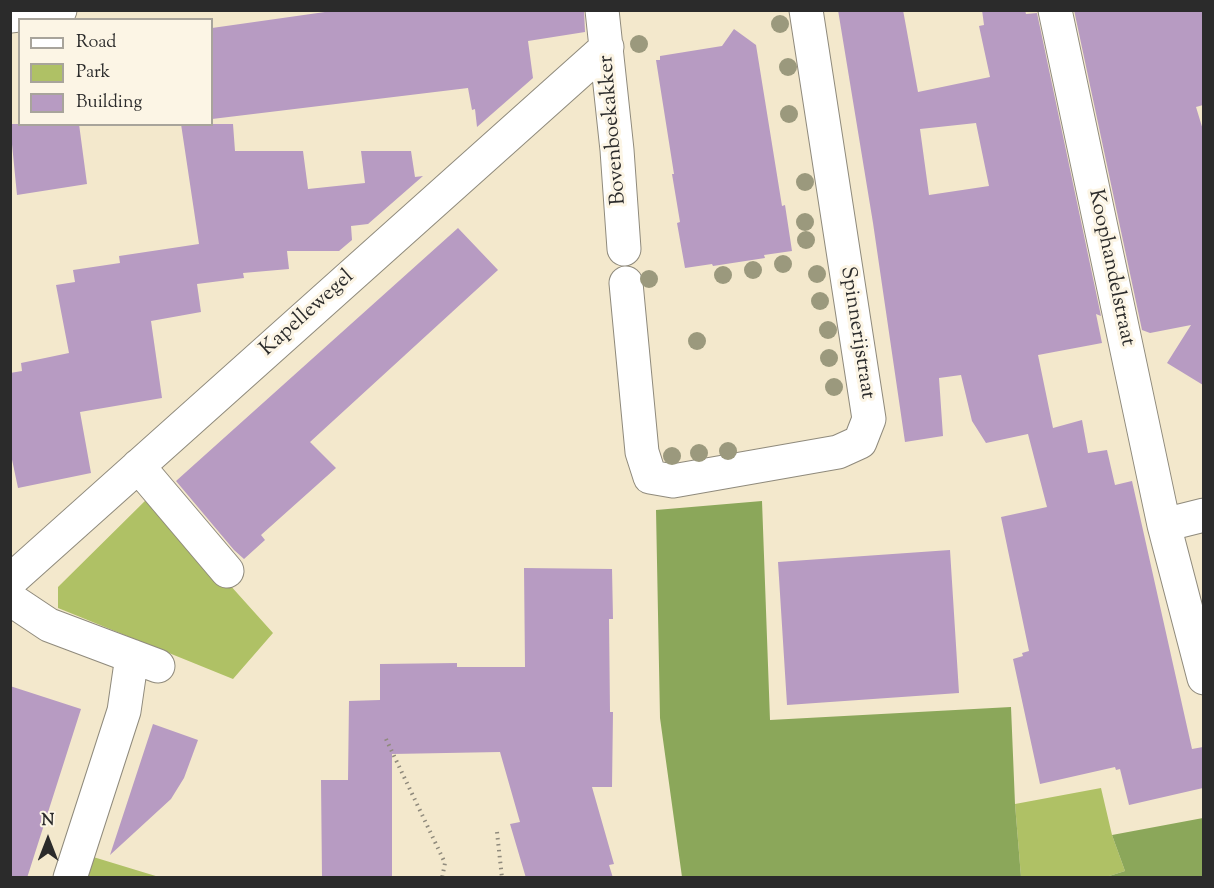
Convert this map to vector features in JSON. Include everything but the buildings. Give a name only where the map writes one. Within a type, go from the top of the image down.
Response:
[{"type":"street","points":[[10,16],[60,10]]},
{"type":"street","name":"Bovenboekakker","points":[[602,10],[617,150],[624,249]]},
{"type":"street","name":"Spinnerijstraat","points":[[626,283],[642,452],[650,477],[673,480],[838,452],[860,442],[869,419],[806,10]]},
{"type":"street","name":"Koophandelstraat","points":[[1056,10],[1164,525],[1203,678]]},
{"type":"street","name":"Kapellewegel","points":[[10,581],[607,47]]},
{"type":"street","points":[[138,466],[227,571]]},
{"type":"street","points":[[1164,525],[1203,515]]},
{"type":"street","points":[[10,599],[49,625],[145,661],[124,711],[70,878]]},
{"type":"path","points":[[386,739],[445,862],[442,878]]},
{"type":"path","points":[[498,832],[502,878]]},
{"type":"green space","points":[[150,496],[273,633],[233,679],[58,608],[58,587]]},
{"type":"green space","points":[[762,501],[770,720],[1011,707],[1021,877],[682,877],[660,718],[656,510]]},
{"type":"green space","points":[[1101,788],[1112,835],[1125,871],[1106,877],[1021,877],[1015,804]]},
{"type":"green space","points":[[1203,818],[1203,877],[1106,877],[1125,871],[1112,835]]},
{"type":"green space","points":[[90,856],[159,877],[84,878]]}]
